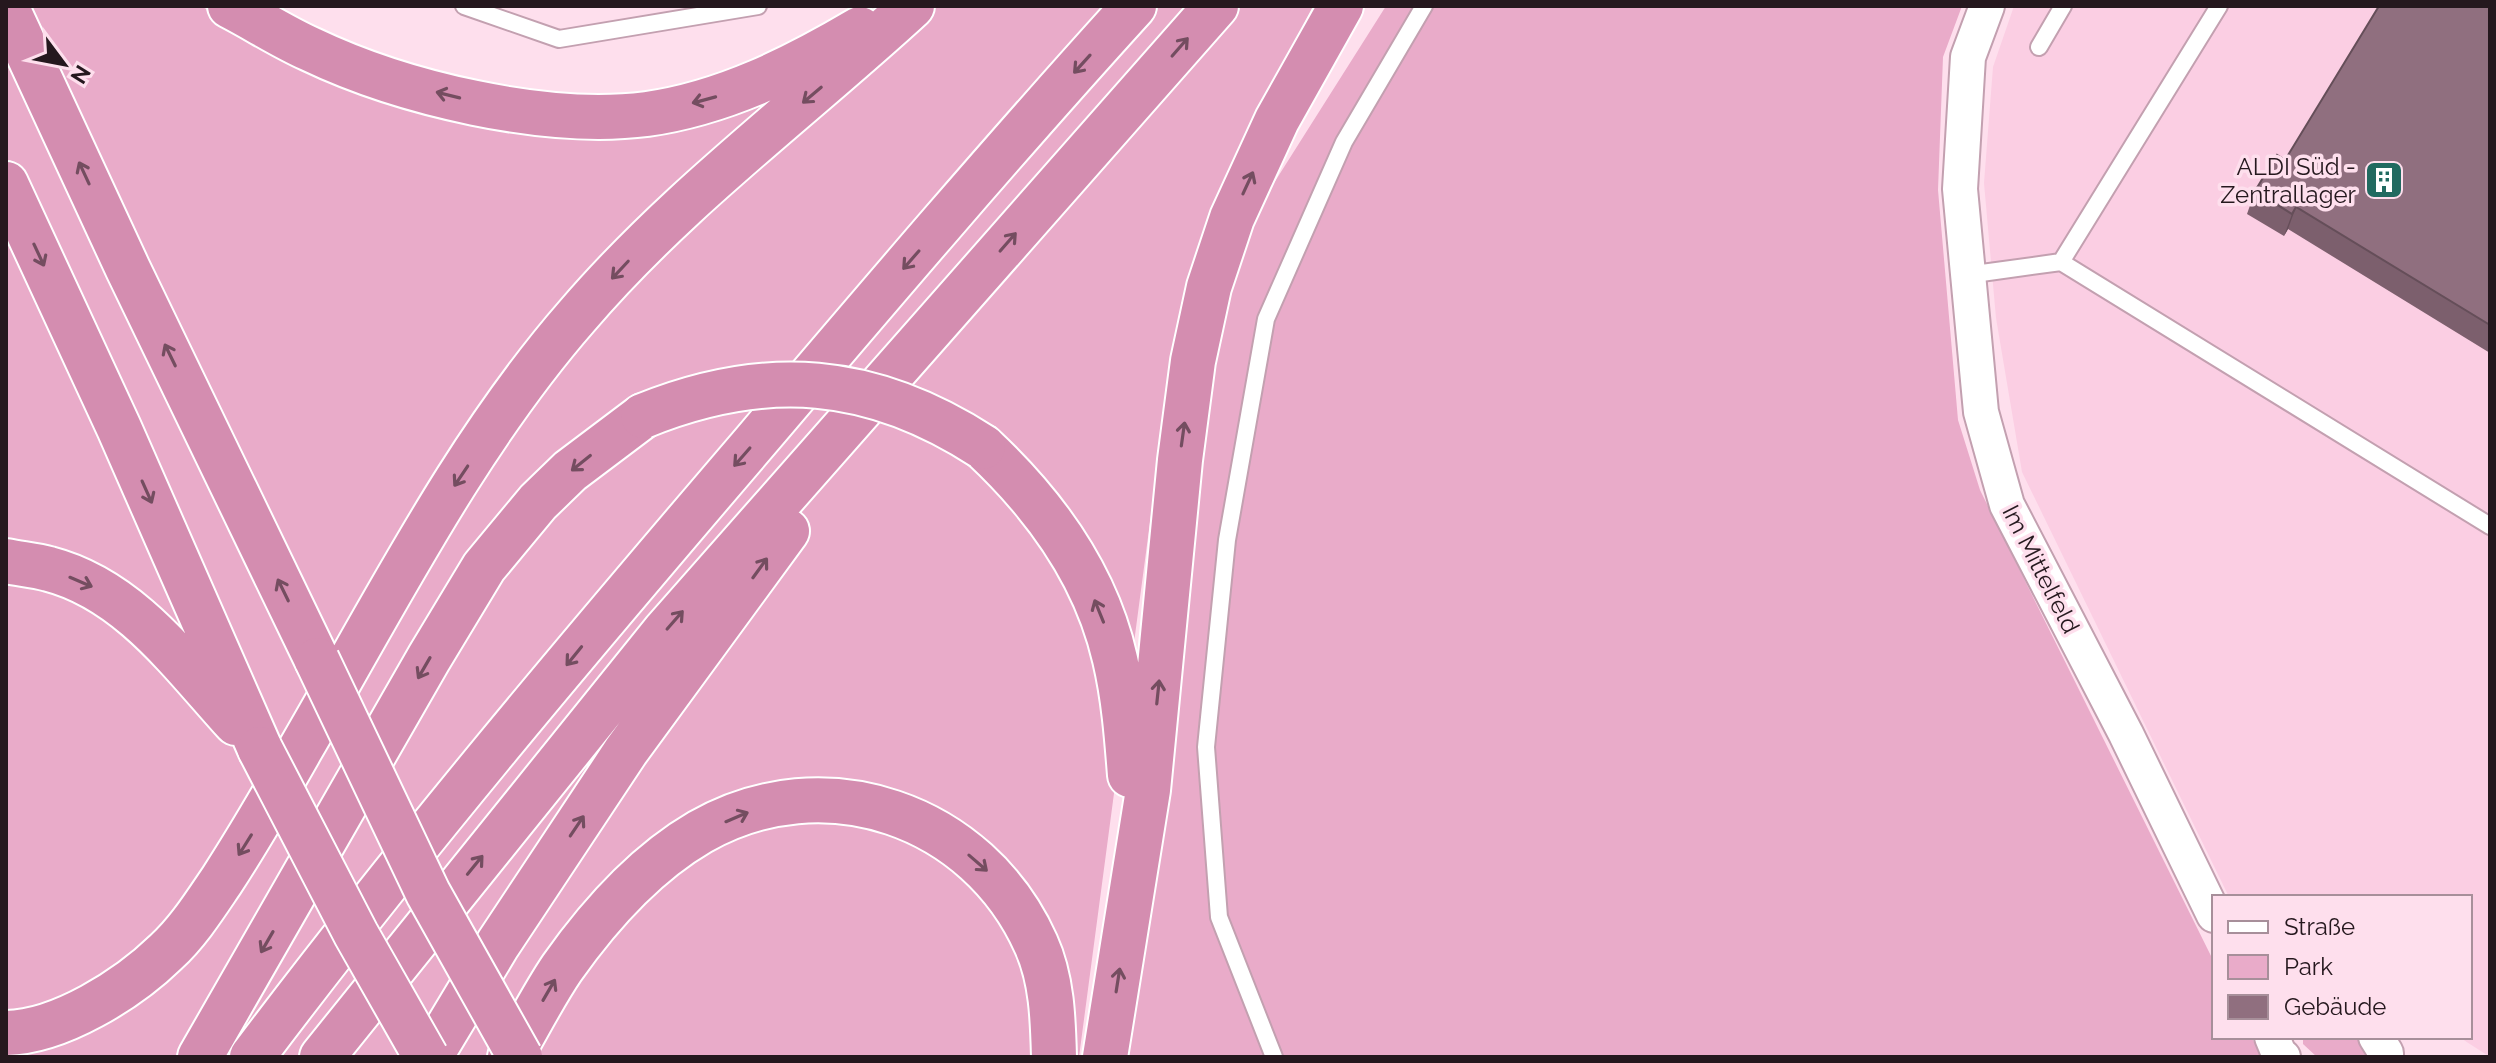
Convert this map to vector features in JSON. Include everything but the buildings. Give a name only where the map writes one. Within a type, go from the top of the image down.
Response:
[{"type":"highway","points":[[6,6],[128,269],[428,893],[520,1057]]},
{"type":"highway","points":[[230,6],[311,50],[395,82],[496,107],[566,117],[646,114],[709,100],[769,78],[900,6]]},
{"type":"highway","points":[[6,1033],[68,1018],[118,992],[167,952],[204,907],[245,846],[445,500],[506,408],[576,316],[654,234],[912,6]]},
{"type":"highway","points":[[252,1057],[427,835],[621,598],[1026,125],[1134,6]]},
{"type":"highway","points":[[322,1057],[665,631],[1216,6]]},
{"type":"highway","points":[[1105,1057],[1148,790],[1182,446],[1193,361],[1209,287],[1232,218],[1277,120],[1341,6]]},
{"type":"highway","points":[[6,184],[119,428],[260,749],[356,934],[428,1057],[498,944],[626,751],[938,322]]},
{"type":"highway","points":[[200,1057],[484,567],[559,481],[606,442],[643,416],[711,393],[759,386],[818,385],[854,390],[900,404],[954,428],[983,447],[1012,474],[1063,538],[1101,615],[1114,656],[1122,697],[1131,790],[1134,881]]},
{"type":"highway","points":[[6,561],[50,569],[101,591],[146,625],[260,749]]},
{"type":"highway","points":[[510,1057],[562,969],[603,917],[654,864],[700,832],[753,810],[805,799],[854,802],[904,816],[945,837],[981,864],[1013,900],[1037,946],[1052,1000],[1054,1057]]},
{"type":"street","name":"Im Mittelfeld","points":[[1987,6],[1968,57],[1960,189],[1981,412],[2007,505],[2126,734],[2212,911]]},
{"type":"street","points":[[2273,1039],[2283,1057]]},
{"type":"street","points":[[2377,1039],[2386,1057]]},
{"type":"lane","points":[[464,6],[559,39],[758,6]]},
{"type":"lane","points":[[1274,1057],[1219,917],[1206,747],[1227,540],[1266,319],[1344,142],[1424,6]]},
{"type":"lane","points":[[2039,47],[2063,6]]},
{"type":"lane","points":[[2061,262],[2219,6]]},
{"type":"lane","points":[[1967,275],[2061,262],[2490,526]]},
{"type":"shaded area","points":[[2014,6],[2490,6],[2490,1057],[2462,1039],[2472,1039],[2472,895],[2228,895],[2022,472],[1996,318],[1984,183],[1993,67]]},
{"type":"green space","points":[[6,6],[201,6],[258,40],[555,130],[933,6],[1313,6],[1219,194],[1173,349],[1079,1057],[6,1057]]},
{"type":"green space","points":[[1386,6],[1962,6],[1943,57],[1938,190],[1958,420],[1980,490],[2212,958],[2212,1039],[2252,1039],[2263,1057],[1127,1057],[1157,792],[1217,344],[1248,224]]},
{"type":"green space","points":[[2303,1039],[2361,1039],[2368,1057],[2317,1057],[2303,1044]]},
{"type":"place","name":"ALDI Süd - Zentrallager","points":[[2384,180]]}]
